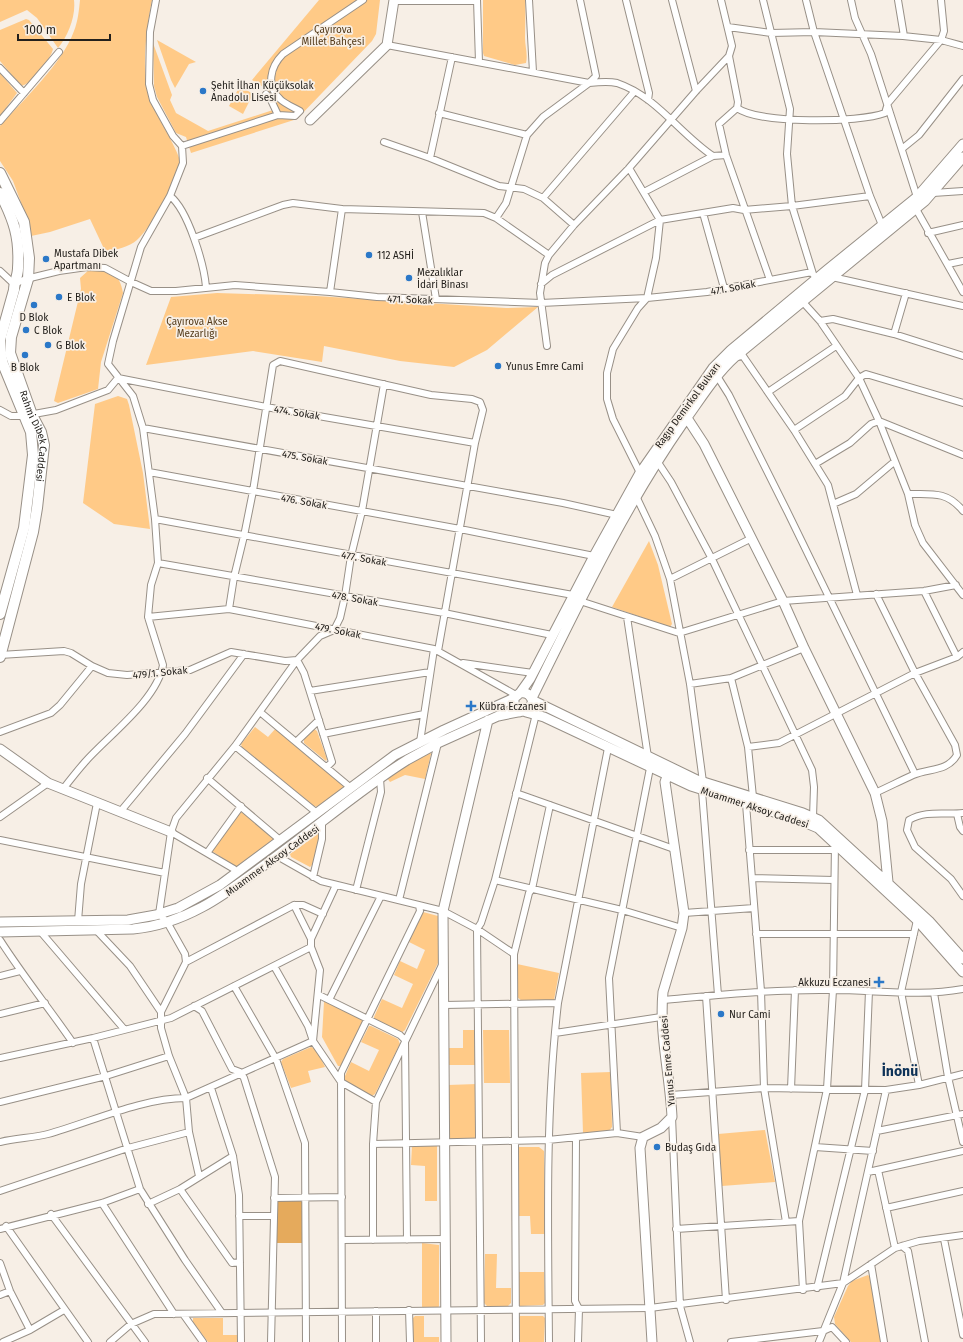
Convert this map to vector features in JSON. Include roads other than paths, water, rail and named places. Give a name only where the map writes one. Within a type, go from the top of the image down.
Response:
[{"type":"main road","points":[[310,120],[387,45],[394,1]]},
{"type":"main road","name":"Ragıp Demirkol Bulvarı","points":[[517,695],[533,673],[552,635],[577,598],[657,461],[717,376],[735,357],[799,298],[815,280],[917,197],[963,144]]},
{"type":"main road","name":"Ragıp Demirkol Bulvarı","points":[[815,280],[832,277],[916,209],[933,193],[963,157]]},
{"type":"main road","name":"Rahmi Dibek Caddesi","points":[[0,173],[18,207],[26,230],[29,258],[28,279],[9,348],[28,415],[32,438],[32,462],[24,528],[0,614]]},
{"type":"main road","name":"Rahmi Dibek Caddesi","points":[[0,193],[14,221],[18,236],[18,270],[0,340],[0,351],[3,364],[28,415],[41,432],[44,445],[37,508],[30,543],[0,656]]},
{"type":"main road","name":"Ragıp Demirkol Bulvarı","points":[[532,699],[594,556],[640,472],[713,368],[723,357],[799,298]]},
{"type":"main road","points":[[687,418],[704,444],[750,539],[783,601],[804,648],[875,793],[882,821],[888,882]]},
{"type":"main road","points":[[0,922],[128,920],[159,914],[202,897],[236,874],[395,755],[517,695],[527,693],[532,699],[648,758],[669,772],[702,786],[753,798],[813,816],[840,838],[929,920],[963,959]]},
{"type":"main road","points":[[517,695],[514,707],[523,712],[532,707],[532,699]]},
{"type":"main road","name":"Muammer Aksoy Caddesi","points":[[0,932],[141,928],[167,922],[184,916],[207,906],[407,760],[438,743],[504,714],[523,712],[536,714],[650,768],[669,772]]},
{"type":"main road","points":[[446,1342],[443,911],[488,720]]},
{"type":"main road","points":[[0,749],[48,783],[171,832]]},
{"type":"main road","name":"Yunus Emre Caddesi","points":[[643,1137],[661,1128],[672,1117],[671,1095],[661,1017],[662,1000],[682,928],[684,913],[665,782],[669,772]]},
{"type":"main road","name":"Muammer Aksoy Caddesi","points":[[702,786],[746,804],[807,823],[823,832],[835,847],[917,920],[963,972]]},
{"type":"main road","points":[[643,1137],[640,1148],[652,1342]]},
{"type":"street","points":[[63,789],[84,763],[143,703],[162,673],[164,665],[148,617],[151,585],[158,563],[155,520],[142,428],[133,396],[108,364],[113,341],[141,247],[170,196],[183,163],[182,146],[173,136],[152,100],[149,84],[150,32],[156,0]]},
{"type":"street","points":[[182,146],[278,115],[294,116],[300,111],[280,99],[274,90],[271,73],[277,60],[282,54],[363,0]]},
{"type":"street","points":[[394,1],[477,0],[479,62]]},
{"type":"street","points":[[529,0],[533,72]]},
{"type":"street","points":[[496,218],[506,203],[527,135],[543,117],[590,83],[596,76],[580,0]]},
{"type":"street","points":[[626,0],[649,93],[648,100]]},
{"type":"street","points":[[672,0],[696,91]]},
{"type":"street","points":[[547,346],[540,293],[545,263],[549,255],[574,225],[629,168],[696,91],[729,56],[732,46],[721,0]]},
{"type":"street","points":[[763,0],[790,109],[787,154],[792,206],[815,280]]},
{"type":"street","points":[[806,0],[814,32],[870,196],[882,226]]},
{"type":"street","points":[[851,0],[855,18],[871,54],[888,103],[917,197]]},
{"type":"street","points":[[898,0],[904,36]]},
{"type":"street","points":[[737,108],[744,112],[789,119],[844,120],[885,114],[888,103],[941,40],[944,32],[941,0]]},
{"type":"street","points":[[728,27],[772,33],[814,32],[904,36],[941,40],[963,46]]},
{"type":"street","points":[[387,45],[590,83],[617,83],[648,100],[671,119],[698,146],[713,156]]},
{"type":"street","points":[[0,121],[59,52]]},
{"type":"street","points":[[729,56],[738,102],[737,108],[719,124],[726,155],[744,210],[770,280]]},
{"type":"street","points":[[430,158],[452,57]]},
{"type":"street","points":[[0,68],[24,93]]},
{"type":"street","points":[[903,148],[919,135],[963,79]]},
{"type":"street","points":[[543,198],[634,92]]},
{"type":"street","points":[[266,94],[270,98],[278,115]]},
{"type":"street","points":[[439,113],[527,135]]},
{"type":"street","points":[[384,142],[430,158],[499,186],[524,190],[543,198],[574,225]]},
{"type":"street","points":[[644,192],[713,156],[726,155]]},
{"type":"street","points":[[629,168],[660,220],[656,258],[647,298],[638,308],[613,349],[607,373],[607,398],[614,419],[640,472]]},
{"type":"street","points":[[933,193],[963,191]]},
{"type":"street","points":[[170,196],[180,205],[194,238],[205,275],[206,287]]},
{"type":"street","points":[[541,284],[552,275],[660,220],[733,208],[744,210],[792,206],[870,196]]},
{"type":"street","points":[[194,238],[283,205],[293,204],[342,209],[422,212],[469,211],[484,213],[496,218],[549,255]]},
{"type":"street","points":[[330,292],[342,209]]},
{"type":"street","points":[[916,209],[928,233],[948,264],[963,292]]},
{"type":"street","points":[[422,212],[436,300]]},
{"type":"street","points":[[703,213],[724,288]]},
{"type":"street","points":[[928,233],[963,225]]},
{"type":"street","points":[[948,264],[963,261]]},
{"type":"street","name":"471. Sokak","points":[[14,284],[59,271],[87,268],[106,268],[151,291],[176,291],[235,285],[330,292],[377,298],[541,303],[647,298],[724,288],[770,280],[815,280]]},
{"type":"street","points":[[0,271],[14,284]]},
{"type":"street","points":[[832,277],[963,306]]},
{"type":"street","points":[[894,334],[906,293]]},
{"type":"street","points":[[799,298],[820,321],[859,378],[879,421],[908,494],[915,525],[923,543],[963,595]]},
{"type":"street","points":[[820,321],[833,319],[894,334],[963,356]]},
{"type":"street","points":[[768,392],[836,346]]},
{"type":"street","points":[[735,357],[743,356],[794,430],[828,485],[857,595]]},
{"type":"street","points":[[229,609],[234,577],[253,491],[273,365],[280,361],[430,395],[472,399],[480,402],[483,410],[444,614],[430,672],[420,742]]},
{"type":"street","points":[[794,430],[845,396],[859,378],[866,374],[963,403]]},
{"type":"street","points":[[717,376],[733,402],[915,774]]},
{"type":"street","points":[[0,410],[11,416],[28,415],[56,410],[108,390],[118,378]]},
{"type":"street","name":"474. Sokak","points":[[118,378],[266,407],[476,443]]},
{"type":"street","points":[[199,1176],[189,1132],[186,1098],[169,1056],[160,1021],[161,1012],[186,962],[185,954],[167,922],[159,914],[171,832],[176,818],[234,746],[297,660],[320,636],[334,630],[340,618],[351,556],[370,469],[384,384]]},
{"type":"street","points":[[815,464],[850,443],[871,424],[879,421],[963,455]]},
{"type":"street","name":"475. Sokak","points":[[142,428],[563,503],[616,515]]},
{"type":"street","points":[[657,461],[671,482],[712,559],[762,666],[796,733],[812,770],[814,787],[813,816]]},
{"type":"street","points":[[833,504],[856,494],[894,462]]},
{"type":"street","name":"476. Sokak","points":[[148,472],[460,529],[594,556]]},
{"type":"street","points":[[908,494],[937,494],[963,505]]},
{"type":"street","points":[[636,496],[655,536],[670,579],[679,633],[690,684],[702,786],[718,995]]},
{"type":"street","points":[[955,501],[963,511]]},
{"type":"street","name":"477. Sokak","points":[[155,520],[577,598],[627,617],[679,633]]},
{"type":"street","points":[[670,579],[750,539]]},
{"type":"street","name":"478. Sokak","points":[[158,563],[444,614],[552,635]]},
{"type":"street","points":[[679,633],[783,601],[924,591],[956,585]]},
{"type":"street","points":[[924,591],[957,657]]},
{"type":"street","points":[[875,793],[915,774],[941,769],[953,761],[957,755],[955,745],[915,673],[876,594]]},
{"type":"street","name":"479. Sokak","points":[[148,617],[229,609],[436,650],[517,695]]},
{"type":"street","points":[[627,617],[648,758]]},
{"type":"street","points":[[690,684],[731,678],[804,648]]},
{"type":"street","name":"479/1. Sokak","points":[[0,656],[64,651],[71,653],[92,666],[108,673],[127,675],[190,670],[231,652],[285,661],[297,660]]},
{"type":"street","points":[[748,747],[779,743],[915,673],[957,657],[963,652]]},
{"type":"street","points":[[120,812],[185,734],[244,654]]},
{"type":"street","points":[[297,660],[304,673],[332,762],[327,767]]},
{"type":"street","points":[[459,663],[533,673]]},
{"type":"street","points":[[0,732],[51,713],[60,705],[92,666]]},
{"type":"street","points":[[310,691],[430,672]]},
{"type":"street","points":[[731,678],[748,747],[753,798]]},
{"type":"street","points":[[260,712],[351,788]]},
{"type":"street","points":[[323,734],[424,714]]},
{"type":"street","points":[[481,1342],[477,929],[481,923],[495,880],[536,714]]},
{"type":"street","points":[[296,742],[319,720]]},
{"type":"street","points":[[399,900],[438,743]]},
{"type":"street","points":[[234,746],[317,813]]},
{"type":"street","points":[[549,1342],[548,1140],[555,1033],[558,1003],[608,748]]},
{"type":"street","points":[[617,1134],[609,978],[650,768]]},
{"type":"street","points":[[207,778],[280,840]]},
{"type":"street","points":[[356,890],[381,792],[380,779]]},
{"type":"street","points":[[0,817],[48,783]]},
{"type":"street","points":[[516,793],[674,849]]},
{"type":"street","points":[[78,921],[81,884],[97,803]]},
{"type":"street","points":[[746,804],[761,991],[764,1088],[786,1222]]},
{"type":"street","points":[[516,1342],[514,954],[529,893],[532,889],[550,805]]},
{"type":"street","points":[[207,853],[241,806]]},
{"type":"street","points":[[963,832],[960,827],[960,814],[928,814],[917,816],[909,820],[907,830],[915,847],[951,879],[963,896]]},
{"type":"street","points":[[313,877],[322,839],[322,823]]},
{"type":"street","points":[[171,832],[234,869],[236,874]]},
{"type":"street","points":[[0,840],[165,873]]},
{"type":"street","points":[[750,850],[835,847],[833,990],[827,1089],[799,1221],[803,1290]]},
{"type":"street","points":[[277,856],[321,881],[443,911],[477,929],[514,954]]},
{"type":"street","points":[[752,878],[834,880]]},
{"type":"street","points":[[495,880],[622,910],[682,928]]},
{"type":"street","points":[[312,1041],[319,995],[320,970],[311,947],[311,939],[336,885]]},
{"type":"street","points":[[329,1000],[381,896]]},
{"type":"street","points":[[186,962],[294,905],[303,905],[323,914]]},
{"type":"street","points":[[294,905],[311,939]]},
{"type":"street","points":[[342,1342],[341,1073],[420,911],[419,905]]},
{"type":"street","points":[[684,913],[754,908]]},
{"type":"street","points":[[917,920],[901,992],[919,1085]]},
{"type":"street","points":[[96,930],[130,966],[161,1012]]},
{"type":"street","points":[[40,931],[124,1029]]},
{"type":"street","points":[[756,934],[914,934]]},
{"type":"street","points":[[0,940],[20,971],[73,1043]]},
{"type":"street","points":[[0,1058],[73,1043],[171,1018],[311,947]]},
{"type":"street","points":[[373,1240],[373,1144],[376,1102],[444,961]]},
{"type":"street","points":[[274,966],[308,1026],[312,1041],[341,1082],[376,1102]]},
{"type":"street","points":[[0,976],[20,971]]},
{"type":"street","points":[[234,986],[276,1059],[305,1143],[306,1342]]},
{"type":"street","points":[[791,1089],[795,990]]},
{"type":"street","points":[[662,1000],[761,991],[833,990],[934,993],[963,990]]},
{"type":"street","points":[[817,1288],[865,1090],[869,991]]},
{"type":"street","points":[[934,993],[948,1077],[960,1114],[963,1142]]},
{"type":"street","points":[[319,995],[400,1035],[405,1040],[406,1240]]},
{"type":"street","points":[[706,996],[726,1300]]},
{"type":"street","points":[[0,1014],[45,1003]]},
{"type":"street","points":[[444,1005],[558,1003]]},
{"type":"street","points":[[194,1006],[202,1011],[232,1069],[240,1072],[244,1078],[275,1177],[271,1342]]},
{"type":"street","points":[[555,1033],[661,1017]]},
{"type":"street","points":[[93,1038],[140,1189],[148,1204],[222,1313]]},
{"type":"street","points":[[0,1142],[47,1134],[116,1112],[172,1098],[186,1098],[210,1088],[240,1072],[276,1059],[312,1041]]},
{"type":"street","points":[[0,1102],[106,1076],[169,1056]]},
{"type":"street","points":[[671,1095],[764,1088],[886,1090],[919,1085],[963,1074]]},
{"type":"street","points":[[210,1088],[233,1156],[239,1195],[241,1342]]},
{"type":"street","points":[[819,1342],[843,1283],[886,1090]]},
{"type":"street","points":[[877,1131],[960,1114]]},
{"type":"street","points":[[672,1117],[680,1306],[690,1342]]},
{"type":"street","points":[[0,1191],[128,1148],[189,1132]]},
{"type":"street","points":[[373,1144],[548,1140],[617,1134],[643,1137]]},
{"type":"street","points":[[576,1138],[575,1301],[578,1309],[578,1342]]},
{"type":"street","points":[[815,1147],[873,1151]]},
{"type":"street","points":[[868,1172],[963,1152]]},
{"type":"street","points":[[148,1204],[180,1189],[233,1156]]},
{"type":"street","points":[[878,1170],[895,1248]]},
{"type":"street","points":[[88,1342],[3,1227],[51,1214],[102,1203],[140,1189]]},
{"type":"street","points":[[180,1189],[232,1263],[240,1262]]},
{"type":"street","points":[[886,1208],[963,1191]]},
{"type":"street","points":[[274,1198],[342,1197]]},
{"type":"street","points":[[102,1203],[174,1314]]},
{"type":"street","points":[[51,1214],[145,1342]]},
{"type":"street","points":[[239,1216],[274,1216]]},
{"type":"street","points":[[676,1229],[799,1221]]},
{"type":"street","points":[[110,1342],[131,1324],[154,1314],[650,1308],[680,1306],[803,1290],[843,1283],[895,1248],[919,1241],[963,1235]]},
{"type":"street","points":[[944,1238],[963,1334]]},
{"type":"street","points":[[342,1240],[446,1239]]},
{"type":"street","points":[[902,1246],[908,1251],[925,1342]]},
{"type":"street","points":[[0,1263],[10,1291],[30,1330]]},
{"type":"street","points":[[871,1264],[884,1342]]},
{"type":"street","points":[[0,1295],[10,1291]]},
{"type":"street","points":[[3,1342],[30,1330],[64,1310]]},
{"type":"street","points":[[409,1310],[410,1342]]},
{"type":"street","points":[[376,1311],[376,1342]]},
{"type":"street","points":[[183,1314],[203,1342]]},
{"type":"street","points":[[732,1342],[823,1332],[832,1327],[846,1342]]},
{"type":"place","name":"Şehit İlhan Küçüksolak Anadolu Lisesi","points":[[203,91]]},
{"type":"place","name":"112 ASHİ","points":[[369,255]]},
{"type":"place","name":"Mustafa Dibek Apartmanı","points":[[46,259]]},
{"type":"place","name":"Mezalıklar İdari Binası","points":[[409,278]]},
{"type":"place","name":"E Blok","points":[[59,297]]},
{"type":"place","name":"D Blok","points":[[34,305]]},
{"type":"place","name":"C Blok","points":[[26,330]]},
{"type":"place","name":"G Blok","points":[[48,345]]},
{"type":"place","name":"B Blok","points":[[25,355]]},
{"type":"place","name":"Yunus Emre Cami","points":[[498,366]]},
{"type":"place","name":"Kübra Eczanesi","points":[[471,706]]},
{"type":"place","name":"Akkuzu Eczanesi","points":[[879,982]]},
{"type":"place","name":"Nur Cami","points":[[721,1014]]},
{"type":"place","name":"Budaş Gıda","points":[[657,1147]]},
{"type":"district","name":"İnönü","points":[[900,1071]]},
{"type":"park label","name":"Çayırova Millet Bahçesi","points":[[333,34]]},
{"type":"park label","name":"Çayırova Akse Mezarlığı","points":[[197,326]]}]
